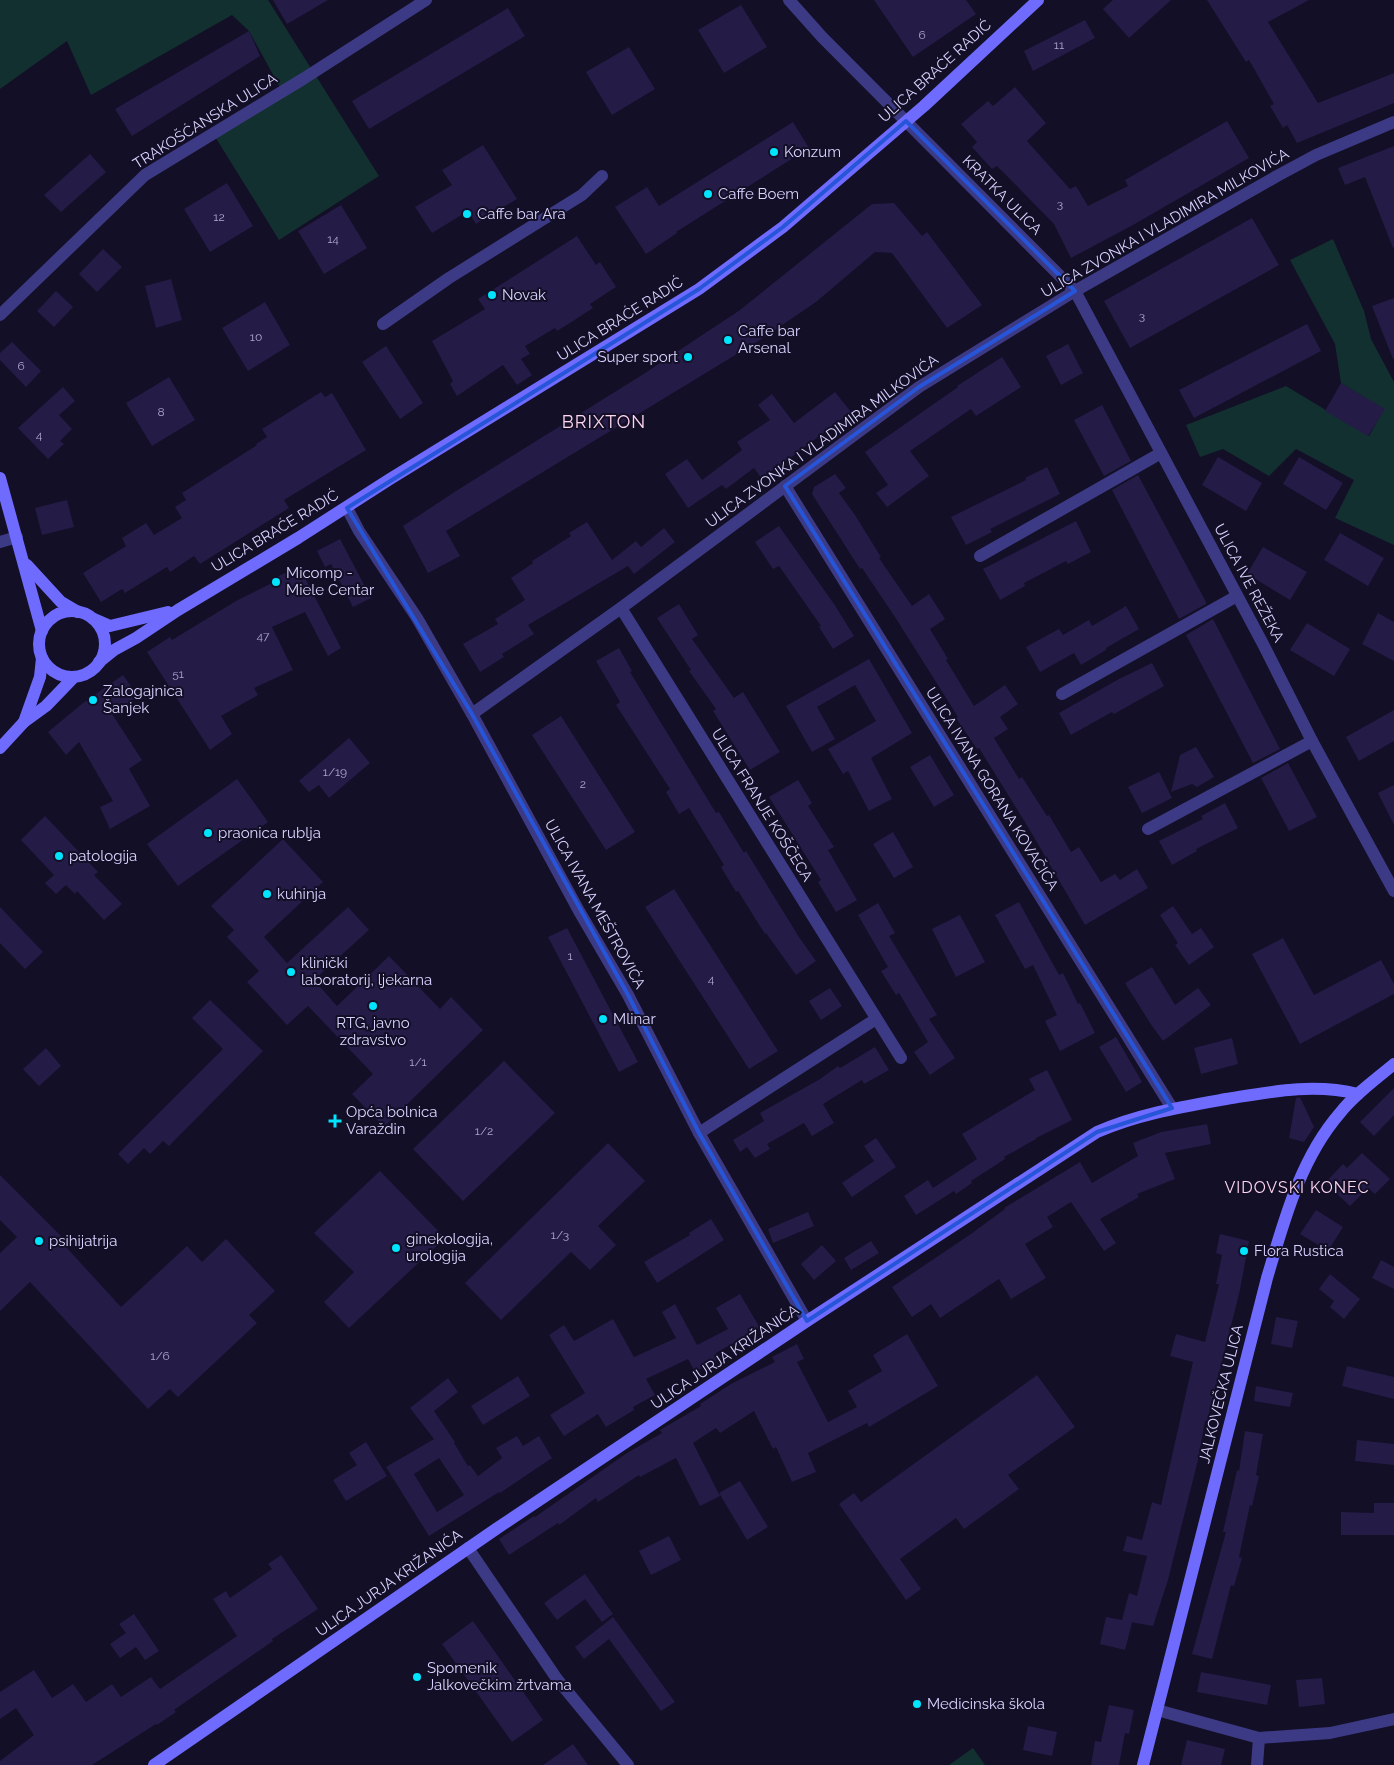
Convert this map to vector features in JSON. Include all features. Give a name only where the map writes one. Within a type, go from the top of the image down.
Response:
[{"type":"main road","name":"ULICA BRAĆE RADIĆ","points":[[99,662],[114,650],[178,610],[699,289],[782,227],[906,121],[1038,0]]},
{"type":"main road","points":[[0,478],[42,631]]},
{"type":"main road","points":[[24,562],[44,587],[61,602],[97,623],[105,642],[104,653],[99,662],[84,675],[64,676],[47,666],[42,658]]},
{"type":"main road","name":"ULICA BRAĆE RADIĆ","points":[[84,614],[110,626],[178,610]]},
{"type":"main road","points":[[24,722],[40,677],[42,658],[39,644],[42,631],[53,617],[62,613],[84,614]]},
{"type":"main road","points":[[0,748],[24,722],[46,706],[74,677]]},
{"type":"main road","name":"JALKOVEČKA ULICA","points":[[1143,1765],[1267,1278],[1286,1214],[1308,1161],[1339,1114],[1358,1094],[1394,1064]]},
{"type":"main road","name":"ULICA JURJA KRIŽANIĆA","points":[[154,1765],[468,1548],[1082,1140],[1128,1120],[1172,1108],[1295,1089],[1322,1088],[1358,1094]]},
{"type":"street","name":"TRAKOŠĆANSKA ULICA","points":[[0,315],[145,176],[303,79],[426,0]]},
{"type":"street","points":[[789,0],[822,37],[906,121]]},
{"type":"street","name":"KRATKA ULICA","points":[[906,121],[1075,292]]},
{"type":"street","name":"ULICA ZVONKA I VLADIMIRA MILKOVIĆA","points":[[472,714],[621,608],[919,387],[1075,292],[1277,176],[1316,156],[1394,122]]},
{"type":"street","points":[[383,324],[449,278],[582,194],[602,176]]},
{"type":"street","name":"ULICA IVE REŽEKA","points":[[1075,292],[1394,891]]},
{"type":"street","points":[[980,556],[1161,453]]},
{"type":"street","name":"ULICA IVANA GORANA KOVAČIĆA","points":[[785,486],[1172,1108]]},
{"type":"street","name":"ULICA IVANA MEŠTROVIĆA","points":[[346,508],[359,531],[417,618],[472,714],[579,911],[628,995],[699,1132],[807,1321]]},
{"type":"street","points":[[0,542],[17,537]]},
{"type":"street","points":[[1062,694],[1237,596]]},
{"type":"street","name":"ULICA FRANJE KOŠČECA","points":[[621,608],[901,1058]]},
{"type":"street","points":[[1148,829],[1312,740]]},
{"type":"street","points":[[699,1132],[876,1019]]},
{"type":"street","points":[[468,1548],[557,1679],[628,1765]]},
{"type":"street","points":[[1157,1710],[1259,1738],[1330,1733],[1394,1719]]},
{"type":"street","points":[[1257,1765],[1259,1738]]},
{"type":"highlighted area","points":[[906,121],[1075,291],[919,387],[785,486],[1172,1108],[1097,1132],[807,1321],[699,1133],[628,995],[472,714],[347,508],[699,289],[783,227]]},
{"type":"green space","points":[[0,0],[268,0],[379,176],[279,240],[214,135],[282,91],[249,31],[232,15],[91,95],[67,41],[0,89]]},
{"type":"green space","points":[[1333,239],[1364,311],[1371,339],[1394,382],[1394,545],[1335,518],[1354,480],[1296,449],[1269,476],[1223,449],[1200,457],[1186,425],[1286,386],[1369,436],[1384,409],[1341,383],[1335,344],[1290,260]]},
{"type":"green space","points":[[973,1748],[985,1765],[949,1765]]},
{"type":"building","points":[[273,0],[328,0],[287,24]]},
{"type":"building","points":[[874,0],[966,0],[976,14],[913,57]]},
{"type":"building","points":[[1113,0],[1171,0],[1129,38],[1103,9]]},
{"type":"building","points":[[1207,0],[1309,0],[1268,22],[1318,103],[1394,73],[1394,103],[1297,143],[1287,125],[1283,128],[1270,106],[1274,104],[1249,60],[1246,62]]},
{"type":"building","points":[[741,5],[767,47],[724,73],[698,30]]},
{"type":"building","points":[[508,8],[525,36],[369,129],[352,101]]},
{"type":"building","points":[[1085,20],[1095,38],[1033,71],[1024,51]]},
{"type":"building","points":[[249,31],[260,56],[132,136],[115,109]]},
{"type":"building","points":[[629,47],[655,89],[612,115],[586,72]]},
{"type":"building","points":[[1015,87],[1046,123],[1027,141],[1070,189],[1076,186],[1088,206],[1128,186],[1125,180],[1227,121],[1249,158],[1133,225],[1071,258],[1054,224],[997,166],[992,169],[972,147],[977,142],[961,124],[988,101],[993,106]]},
{"type":"building","points":[[793,122],[809,148],[676,232],[646,254],[615,207],[647,187],[659,206]]},
{"type":"building","points":[[483,145],[517,199],[476,224],[468,211],[432,233],[415,207],[452,185],[442,170]]},
{"type":"building","points":[[1394,146],[1393,248],[1365,177],[1345,185],[1338,168]]},
{"type":"building","points":[[90,154],[106,172],[61,212],[44,195]]},
{"type":"building","points":[[227,183],[253,226],[210,252],[184,209]]},
{"type":"building","points":[[894,203],[922,236],[927,232],[982,305],[947,328],[892,253],[875,252],[816,302],[760,340],[446,531],[460,556],[428,573],[403,526],[642,375],[740,310],[872,204]]},
{"type":"building","points":[[341,205],[367,248],[324,274],[298,231]]},
{"type":"building","points":[[1252,218],[1279,265],[1130,348],[1104,301]]},
{"type":"building","points":[[577,236],[596,265],[600,262],[616,287],[590,304],[593,308],[570,323],[557,331],[555,328],[525,346],[530,354],[521,359],[532,375],[517,385],[503,365],[457,396],[450,384],[453,381],[432,341],[485,309],[478,299]]},
{"type":"building","points":[[103,249],[122,267],[97,292],[79,274]]},
{"type":"building","points":[[171,279],[182,320],[156,328],[145,286]]},
{"type":"building","points":[[56,291],[73,307],[54,327],[37,311]]},
{"type":"building","points":[[1394,298],[1394,359],[1393,359],[1372,306]]},
{"type":"building","points":[[265,302],[290,345],[248,371],[222,328]]},
{"type":"building","points":[[1307,324],[1321,351],[1194,418],[1179,390]]},
{"type":"building","points":[[12,342],[41,371],[26,387],[0,360],[0,353]]},
{"type":"building","points":[[1068,344],[1083,373],[1061,385],[1046,356]]},
{"type":"building","points":[[386,346],[423,403],[400,419],[362,362]]},
{"type":"building","points":[[1002,357],[1021,387],[976,416],[971,409],[910,451],[929,476],[887,507],[876,493],[888,485],[865,452],[957,386]]},
{"type":"building","points":[[169,377],[195,420],[152,446],[126,403]]},
{"type":"building","points":[[1341,383],[1385,409],[1368,436],[1325,411]]},
{"type":"building","points":[[63,387],[75,401],[59,415],[72,429],[60,441],[64,444],[48,459],[18,428]]},
{"type":"building","points":[[321,392],[325,397],[332,393],[366,450],[284,500],[289,508],[200,564],[194,556],[170,572],[167,567],[125,593],[122,589],[101,602],[83,573],[126,546],[122,538],[146,523],[154,535],[182,518],[175,507],[186,500],[182,493],[257,445],[267,437],[262,429]]},
{"type":"building","points":[[835,392],[851,412],[761,478],[754,468],[726,489],[722,485],[688,508],[665,474],[687,459],[702,480],[742,450],[737,442],[770,420],[758,405],[772,394],[794,423]]},
{"type":"building","points":[[1102,405],[1131,461],[1104,476],[1074,420]]},
{"type":"building","points":[[1218,457],[1262,483],[1246,511],[1202,485]]},
{"type":"building","points":[[1299,457],[1343,483],[1326,510],[1283,484]]},
{"type":"building","points":[[1047,467],[1060,494],[990,529],[992,532],[966,545],[951,517],[1026,480],[1025,478]]},
{"type":"building","points":[[835,474],[846,488],[839,493],[881,557],[879,558],[912,606],[929,594],[945,619],[930,629],[974,706],[1005,685],[1018,704],[1000,717],[1008,729],[994,738],[1019,779],[1022,777],[1047,816],[1049,815],[1071,852],[1079,847],[1101,882],[1115,874],[1120,880],[1137,869],[1148,888],[1085,925],[979,748],[977,749],[956,718],[958,717],[895,617],[862,568],[860,569],[812,494],[814,487]]},
{"type":"building","points":[[1138,475],[1206,602],[1206,604],[1179,619],[1112,490]]},
{"type":"building","points":[[67,500],[74,527],[42,535],[35,508]]},
{"type":"building","points":[[1076,521],[1091,552],[1068,564],[1066,561],[1024,583],[1025,586],[1000,600],[983,569]]},
{"type":"building","points":[[587,522],[612,560],[636,541],[641,547],[664,528],[675,542],[634,574],[628,566],[528,625],[534,634],[502,654],[504,657],[480,672],[463,644],[498,624],[495,619],[525,600],[511,578],[533,563],[532,561],[571,536],[569,533]]},
{"type":"building","points":[[779,526],[834,604],[854,636],[833,649],[819,627],[821,626],[779,566],[773,569],[755,542]]},
{"type":"building","points":[[1340,533],[1384,558],[1368,586],[1324,560]]},
{"type":"building","points":[[340,539],[371,598],[353,607],[331,564],[325,567],[317,551]]},
{"type":"building","points":[[1263,547],[1307,572],[1290,600],[1247,574]]},
{"type":"building","points":[[299,566],[341,648],[328,656],[305,612],[272,627],[293,670],[254,688],[258,695],[221,716],[232,734],[210,750],[147,652],[170,637],[172,640],[236,601],[272,583],[271,580]]},
{"type":"building","points":[[679,604],[698,635],[692,639],[734,698],[743,692],[780,752],[750,770],[713,711],[716,709],[689,671],[691,670],[657,618]]},
{"type":"building","points":[[1126,606],[1139,629],[1081,665],[1074,653],[1040,672],[1026,647],[1059,629],[1063,635],[1089,620],[1092,626]]},
{"type":"building","points":[[1378,613],[1394,622],[1394,661],[1362,644]]},
{"type":"building","points":[[1213,619],[1280,749],[1253,763],[1186,635]]},
{"type":"building","points":[[1307,623],[1350,649],[1334,676],[1290,650]]},
{"type":"building","points":[[619,648],[632,671],[630,672],[716,813],[719,812],[744,853],[746,851],[816,961],[796,975],[765,934],[738,891],[736,892],[721,867],[724,865],[689,808],[679,814],[666,792],[670,789],[616,705],[620,702],[596,661]]},
{"type":"building","points":[[869,659],[912,733],[871,758],[892,799],[869,811],[848,771],[843,774],[828,749],[876,721],[855,685],[817,707],[835,739],[812,752],[786,706]]},
{"type":"building","points":[[1152,663],[1164,686],[1071,735],[1059,713],[1119,679]]},
{"type":"building","points":[[123,675],[138,696],[112,714],[142,760],[129,769],[150,806],[110,829],[100,807],[113,801],[79,742],[66,755],[48,732],[83,703]]},
{"type":"building","points":[[1394,710],[1394,741],[1359,761],[1346,737]]},
{"type":"building","points":[[561,716],[635,832],[606,850],[532,735]]},
{"type":"building","points":[[349,738],[370,763],[329,798],[319,785],[309,792],[299,781]]},
{"type":"building","points":[[1196,747],[1214,777],[1197,787],[1192,784],[1171,792],[1180,755]]},
{"type":"building","points":[[930,755],[954,795],[934,807],[910,767]]},
{"type":"building","points":[[1288,763],[1317,817],[1289,831],[1261,778]]},
{"type":"building","points":[[1159,772],[1172,798],[1142,813],[1128,787]]},
{"type":"building","name":"praonica rublja","points":[[237,779],[268,822],[178,886],[147,844]]},
{"type":"building","points":[[798,780],[812,803],[808,806],[834,847],[828,850],[857,900],[836,912],[818,882],[821,880],[769,797]]},
{"type":"building","points":[[1394,785],[1394,825],[1378,793]]},
{"type":"building","points":[[1225,803],[1238,828],[1196,849],[1197,851],[1172,865],[1159,841],[1203,819],[1201,816]]},
{"type":"building","name":"patologija","points":[[45,816],[98,872],[94,875],[122,904],[104,920],[77,891],[75,894],[66,885],[56,894],[45,883],[54,875],[21,840]]},
{"type":"building","points":[[893,832],[913,867],[894,878],[873,844]]},
{"type":"building","points":[[283,839],[323,882],[264,937],[287,963],[348,907],[369,930],[314,980],[337,1006],[389,956],[440,1009],[451,997],[483,1030],[384,1127],[352,1094],[373,1074],[308,1006],[287,1025],[247,982],[259,971],[227,937],[234,930],[211,906]]},
{"type":"building","points":[[674,889],[778,1051],[749,1069],[645,907]]},
{"type":"building","points":[[1019,902],[1059,975],[1063,973],[1095,1033],[1060,1051],[1045,1021],[1057,1015],[1033,965],[1025,969],[995,915]]},
{"type":"building","points":[[878,903],[895,933],[889,936],[937,1015],[929,1019],[955,1058],[930,1075],[914,1052],[928,1042],[899,993],[896,995],[881,971],[888,967],[858,915]]},
{"type":"building","points":[[1173,906],[1192,934],[1201,928],[1214,947],[1189,965],[1175,945],[1178,943],[1160,915]]},
{"type":"building","points":[[0,907],[43,952],[25,969],[0,943]]},
{"type":"building","points":[[960,915],[985,962],[956,977],[932,929]]},
{"type":"building","points":[[567,928],[638,1062],[619,1072],[548,937]]},
{"type":"building","points":[[1283,938],[1314,995],[1381,960],[1394,984],[1394,994],[1300,1044],[1252,954]]},
{"type":"building","points":[[1152,967],[1175,1005],[1198,988],[1211,1005],[1163,1041],[1125,983]]},
{"type":"building","points":[[830,988],[842,1006],[821,1020],[809,1001]]},
{"type":"building","points":[[210,1000],[263,1051],[169,1146],[163,1141],[150,1154],[144,1148],[128,1164],[118,1154],[223,1049],[192,1018]]},
{"type":"building","points":[[1116,1037],[1142,1082],[1126,1092],[1099,1047]]},
{"type":"building","points":[[1232,1038],[1238,1064],[1201,1074],[1194,1048]]},
{"type":"building","points":[[875,1047],[889,1070],[864,1084],[862,1080],[823,1104],[834,1123],[812,1136],[804,1123],[767,1144],[770,1149],[755,1158],[747,1147],[740,1152],[733,1140],[764,1121],[760,1113],[820,1079],[838,1066],[840,1068]]},
{"type":"building","points":[[46,1048],[61,1066],[39,1086],[23,1069]]},
{"type":"building","points":[[504,1061],[555,1113],[463,1201],[413,1149]]},
{"type":"building","points":[[1047,1070],[1072,1120],[1004,1157],[1005,1159],[971,1181],[972,1183],[956,1194],[954,1191],[916,1215],[904,1196],[928,1180],[933,1188],[977,1159],[962,1134],[1035,1090],[1029,1079]]},
{"type":"building","points":[[1394,1088],[1394,1115],[1374,1136],[1360,1122]]},
{"type":"building","points":[[1300,1097],[1314,1127],[1304,1142],[1289,1138],[1296,1098]]},
{"type":"building","points":[[1207,1124],[1211,1144],[1165,1153],[1175,1179],[1137,1194],[1139,1197],[1100,1219],[1116,1243],[1104,1251],[1071,1202],[1047,1217],[1053,1227],[1025,1244],[1046,1278],[1011,1299],[999,1279],[940,1318],[931,1304],[912,1317],[892,1287],[968,1236],[1004,1208],[1080,1162],[1092,1183],[1138,1156],[1133,1143],[1161,1132]]},
{"type":"building","points":[[876,1138],[896,1167],[852,1197],[842,1183],[874,1161],[864,1146]]},
{"type":"building","points":[[608,1143],[645,1181],[598,1226],[616,1245],[590,1270],[571,1252],[501,1320],[465,1283]]},
{"type":"building","points":[[1362,1153],[1390,1179],[1375,1194],[1368,1188],[1350,1206],[1325,1183],[1343,1164],[1347,1168]]},
{"type":"building","name":"ginekologija, urologija","points":[[380,1171],[445,1238],[349,1328],[324,1302],[354,1272],[314,1233]]},
{"type":"building","points":[[0,1175],[70,1245],[67,1248],[121,1307],[187,1246],[202,1262],[226,1239],[275,1291],[249,1315],[257,1323],[178,1397],[170,1389],[148,1409],[30,1282],[0,1311],[0,1253],[17,1237],[0,1220]]},
{"type":"building","points":[[1316,1210],[1343,1227],[1328,1251],[1300,1234]]},
{"type":"building","points":[[808,1212],[814,1226],[773,1243],[768,1229]]},
{"type":"building","points":[[711,1219],[724,1240],[657,1283],[644,1262],[690,1235],[689,1233]]},
{"type":"building","points":[[1220,1234],[1249,1241],[1240,1290],[1207,1421],[1205,1421],[1198,1460],[1168,1580],[1153,1626],[1130,1622],[1132,1623],[1125,1650],[1100,1644],[1106,1617],[1122,1620],[1129,1593],[1137,1596],[1147,1556],[1123,1551],[1127,1536],[1142,1540],[1152,1502],[1161,1505],[1193,1362],[1170,1356],[1176,1334],[1205,1342],[1219,1284],[1216,1284],[1222,1255],[1216,1253]]},
{"type":"building","points":[[871,1241],[879,1253],[851,1270],[844,1258]]},
{"type":"building","points":[[822,1245],[836,1261],[814,1280],[801,1264]]},
{"type":"building","points":[[1381,1260],[1394,1267],[1394,1289],[1372,1278]]},
{"type":"building","points":[[1330,1274],[1360,1299],[1344,1319],[1330,1307],[1334,1301],[1319,1289]]},
{"type":"building","points":[[740,1294],[760,1328],[716,1353],[719,1359],[695,1372],[688,1359],[646,1379],[655,1395],[633,1407],[634,1410],[606,1427],[598,1414],[564,1436],[550,1415],[585,1393],[549,1335],[564,1325],[574,1341],[613,1319],[634,1357],[676,1338],[662,1312],[675,1304],[697,1345],[728,1329],[716,1308]]},
{"type":"building","points":[[1276,1317],[1298,1321],[1292,1348],[1271,1344]]},
{"type":"building","points":[[907,1334],[938,1386],[869,1427],[867,1423],[808,1453],[816,1472],[792,1482],[776,1447],[773,1449],[754,1411],[720,1433],[716,1428],[693,1443],[720,1496],[700,1506],[676,1458],[640,1477],[639,1475],[598,1502],[596,1498],[559,1525],[558,1523],[509,1555],[499,1539],[535,1517],[627,1453],[662,1433],[660,1430],[701,1406],[700,1404],[731,1384],[775,1362],[772,1357],[797,1344],[804,1359],[797,1362],[828,1422],[857,1407],[848,1391],[882,1371],[873,1355]]},
{"type":"building","points":[[1347,1366],[1394,1377],[1394,1399],[1342,1386]]},
{"type":"building","points":[[1037,1375],[1075,1427],[1008,1475],[1019,1489],[964,1529],[956,1518],[900,1559],[921,1589],[906,1600],[839,1504],[854,1493],[861,1502]]},
{"type":"building","points":[[518,1376],[530,1396],[483,1425],[471,1406]]},
{"type":"building","points":[[448,1378],[458,1392],[434,1411],[455,1442],[468,1466],[470,1465],[478,1476],[502,1458],[496,1448],[517,1436],[523,1446],[539,1436],[552,1458],[500,1493],[429,1536],[386,1467],[434,1439],[410,1408]],"holes":[[[439,1458],[464,1495],[437,1512],[414,1474]]]},
{"type":"building","points":[[1256,1386],[1293,1393],[1290,1407],[1254,1401]]},
{"type":"building","points":[[1245,1431],[1263,1434],[1256,1475],[1259,1476],[1252,1506],[1250,1505],[1239,1557],[1242,1558],[1234,1586],[1231,1585],[1212,1659],[1192,1654],[1226,1532],[1223,1532],[1237,1470],[1239,1471]]},
{"type":"building","points":[[1357,1440],[1394,1444],[1394,1465],[1355,1461]]},
{"type":"building","points":[[366,1442],[387,1476],[346,1501],[333,1480],[357,1465],[349,1453]]},
{"type":"building","points":[[740,1481],[768,1527],[747,1540],[719,1493]]},
{"type":"building","points":[[1374,1503],[1394,1503],[1394,1535],[1341,1535],[1341,1512],[1374,1513]]},
{"type":"building","points":[[669,1536],[681,1560],[651,1575],[639,1551]]},
{"type":"building","points":[[281,1555],[318,1609],[272,1639],[273,1641],[174,1710],[176,1712],[92,1765],[0,1765],[0,1761],[34,1735],[16,1708],[0,1719],[0,1692],[34,1670],[52,1698],[73,1684],[86,1702],[112,1684],[121,1697],[151,1677],[160,1689],[237,1636],[213,1599],[226,1591],[230,1598],[272,1569],[268,1564]]},
{"type":"building","points":[[585,1574],[613,1614],[602,1622],[585,1599],[557,1620],[544,1603]]},
{"type":"building","points":[[134,1614],[159,1651],[145,1660],[136,1647],[120,1658],[110,1644],[126,1633],[119,1624]]},
{"type":"building","points":[[613,1617],[675,1702],[661,1711],[609,1639],[584,1659],[575,1647]]},
{"type":"building","points":[[473,1621],[543,1720],[512,1742],[442,1644]]},
{"type":"building","points":[[1201,1672],[1271,1685],[1267,1705],[1197,1692]]},
{"type":"building","points":[[1322,1678],[1325,1704],[1299,1707],[1296,1680]]},
{"type":"building","points":[[1109,1705],[1134,1710],[1129,1734],[1125,1733],[1119,1765],[1091,1765],[1095,1741],[1101,1742]]},
{"type":"building","points":[[1028,1726],[1057,1732],[1052,1756],[1023,1750]]},
{"type":"building","points":[[1187,1740],[1225,1749],[1221,1765],[1181,1765]]},
{"type":"building","points":[[573,1744],[588,1765],[543,1765]]},
{"type":"place","name":"Konzum","points":[[774,152]]},
{"type":"place","name":"Caffe Boem","points":[[708,194]]},
{"type":"place","name":"Caffe bar Ara","points":[[467,214]]},
{"type":"place","name":"Novak","points":[[492,295]]},
{"type":"place","name":"Caffe bar Arsenal","points":[[728,340]]},
{"type":"place","name":"Super sport","points":[[688,357]]},
{"type":"place","name":"Micomp - Miele Centar","points":[[276,582]]},
{"type":"place","name":"Zalogajnica Šanjek","points":[[93,700]]},
{"type":"place","name":"praonica rublja","points":[[208,833]]},
{"type":"place","name":"patologija","points":[[59,856]]},
{"type":"place","name":"kuhinja","points":[[267,894]]},
{"type":"place","name":"klinički laboratorij, ljekarna","points":[[291,972]]},
{"type":"place","name":"RTG, javno zdravstvo","points":[[373,1006]]},
{"type":"place","name":"Mlinar","points":[[603,1019]]},
{"type":"place","name":"Opća bolnica Varaždin","points":[[335,1121]]},
{"type":"place","name":"psihijatrija","points":[[39,1241]]},
{"type":"place","name":"ginekologija, urologija","points":[[396,1248]]},
{"type":"place","name":"Flora Rustica","points":[[1244,1251]]},
{"type":"place","name":"Spomenik Jalkovečkim žrtvama","points":[[417,1677]]},
{"type":"place","name":"Medicinska škola","points":[[917,1704]]},
{"type":"district","name":"BRIXTON","points":[[604,422]]},
{"type":"district","name":"VIDOVSKI KONEC","points":[[1297,1187]]}]
